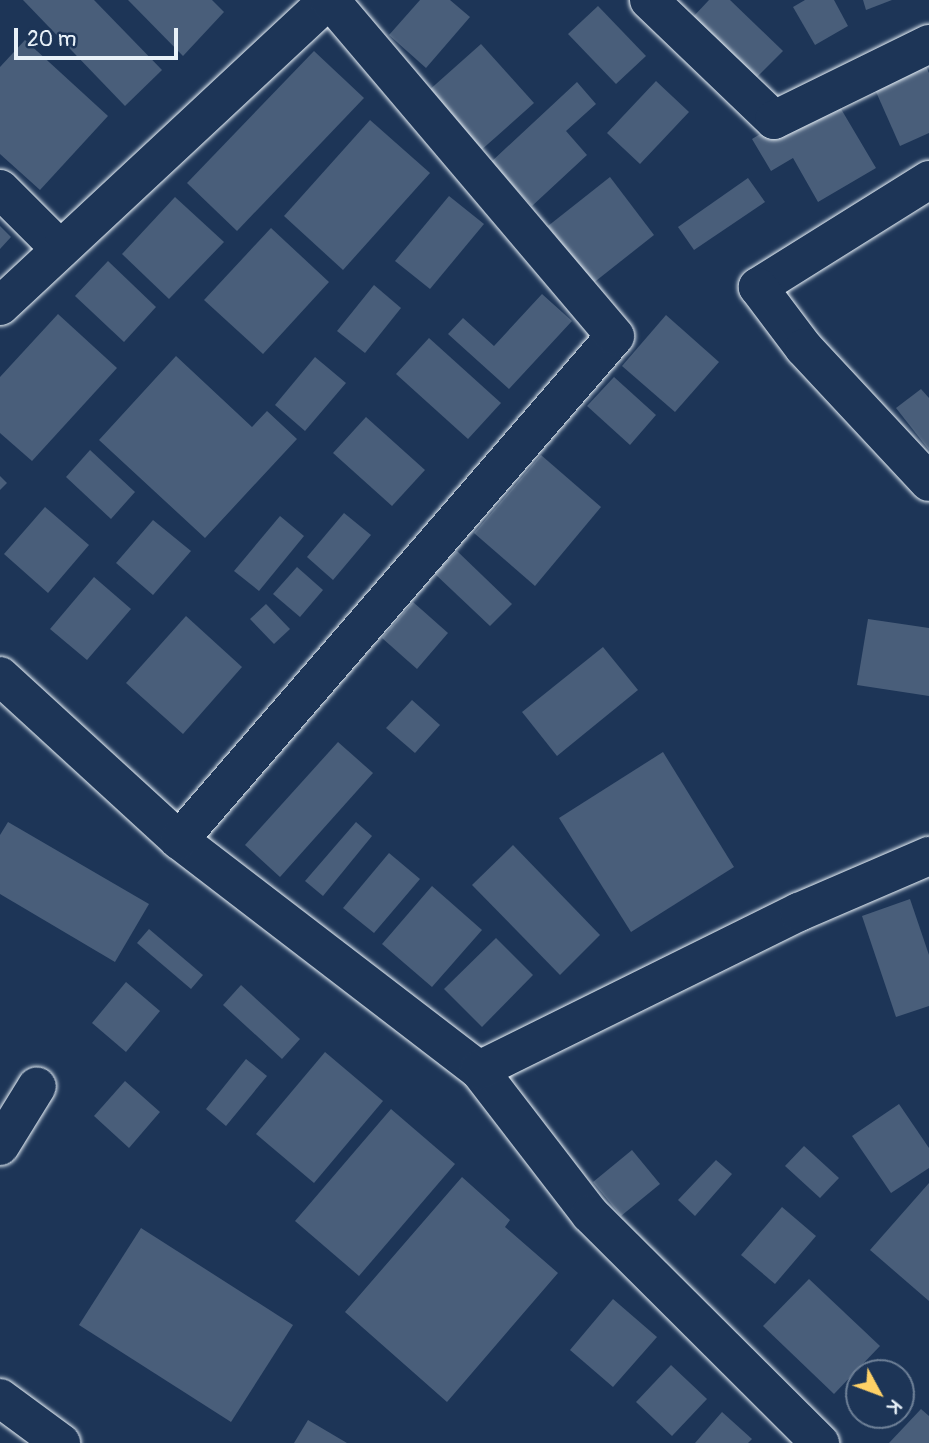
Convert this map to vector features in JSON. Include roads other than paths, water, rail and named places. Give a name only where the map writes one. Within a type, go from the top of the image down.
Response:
[{"type":"street","points":[[0,306],[59,248],[329,0],[615,337],[179,840]]},
{"type":"street","points":[[649,0],[774,120],[929,44]]},
{"type":"street","points":[[929,180],[758,287],[804,348],[929,482]]},
{"type":"street","points":[[0,189],[59,248]]},
{"type":"street","points":[[5,693],[179,840],[479,1070],[590,1214],[820,1443]]},
{"type":"street","points":[[479,1070],[799,912],[929,856]]},
{"type":"street","points":[[0,1146],[37,1086]]},
{"type":"street","points":[[0,1398],[61,1443]]}]
